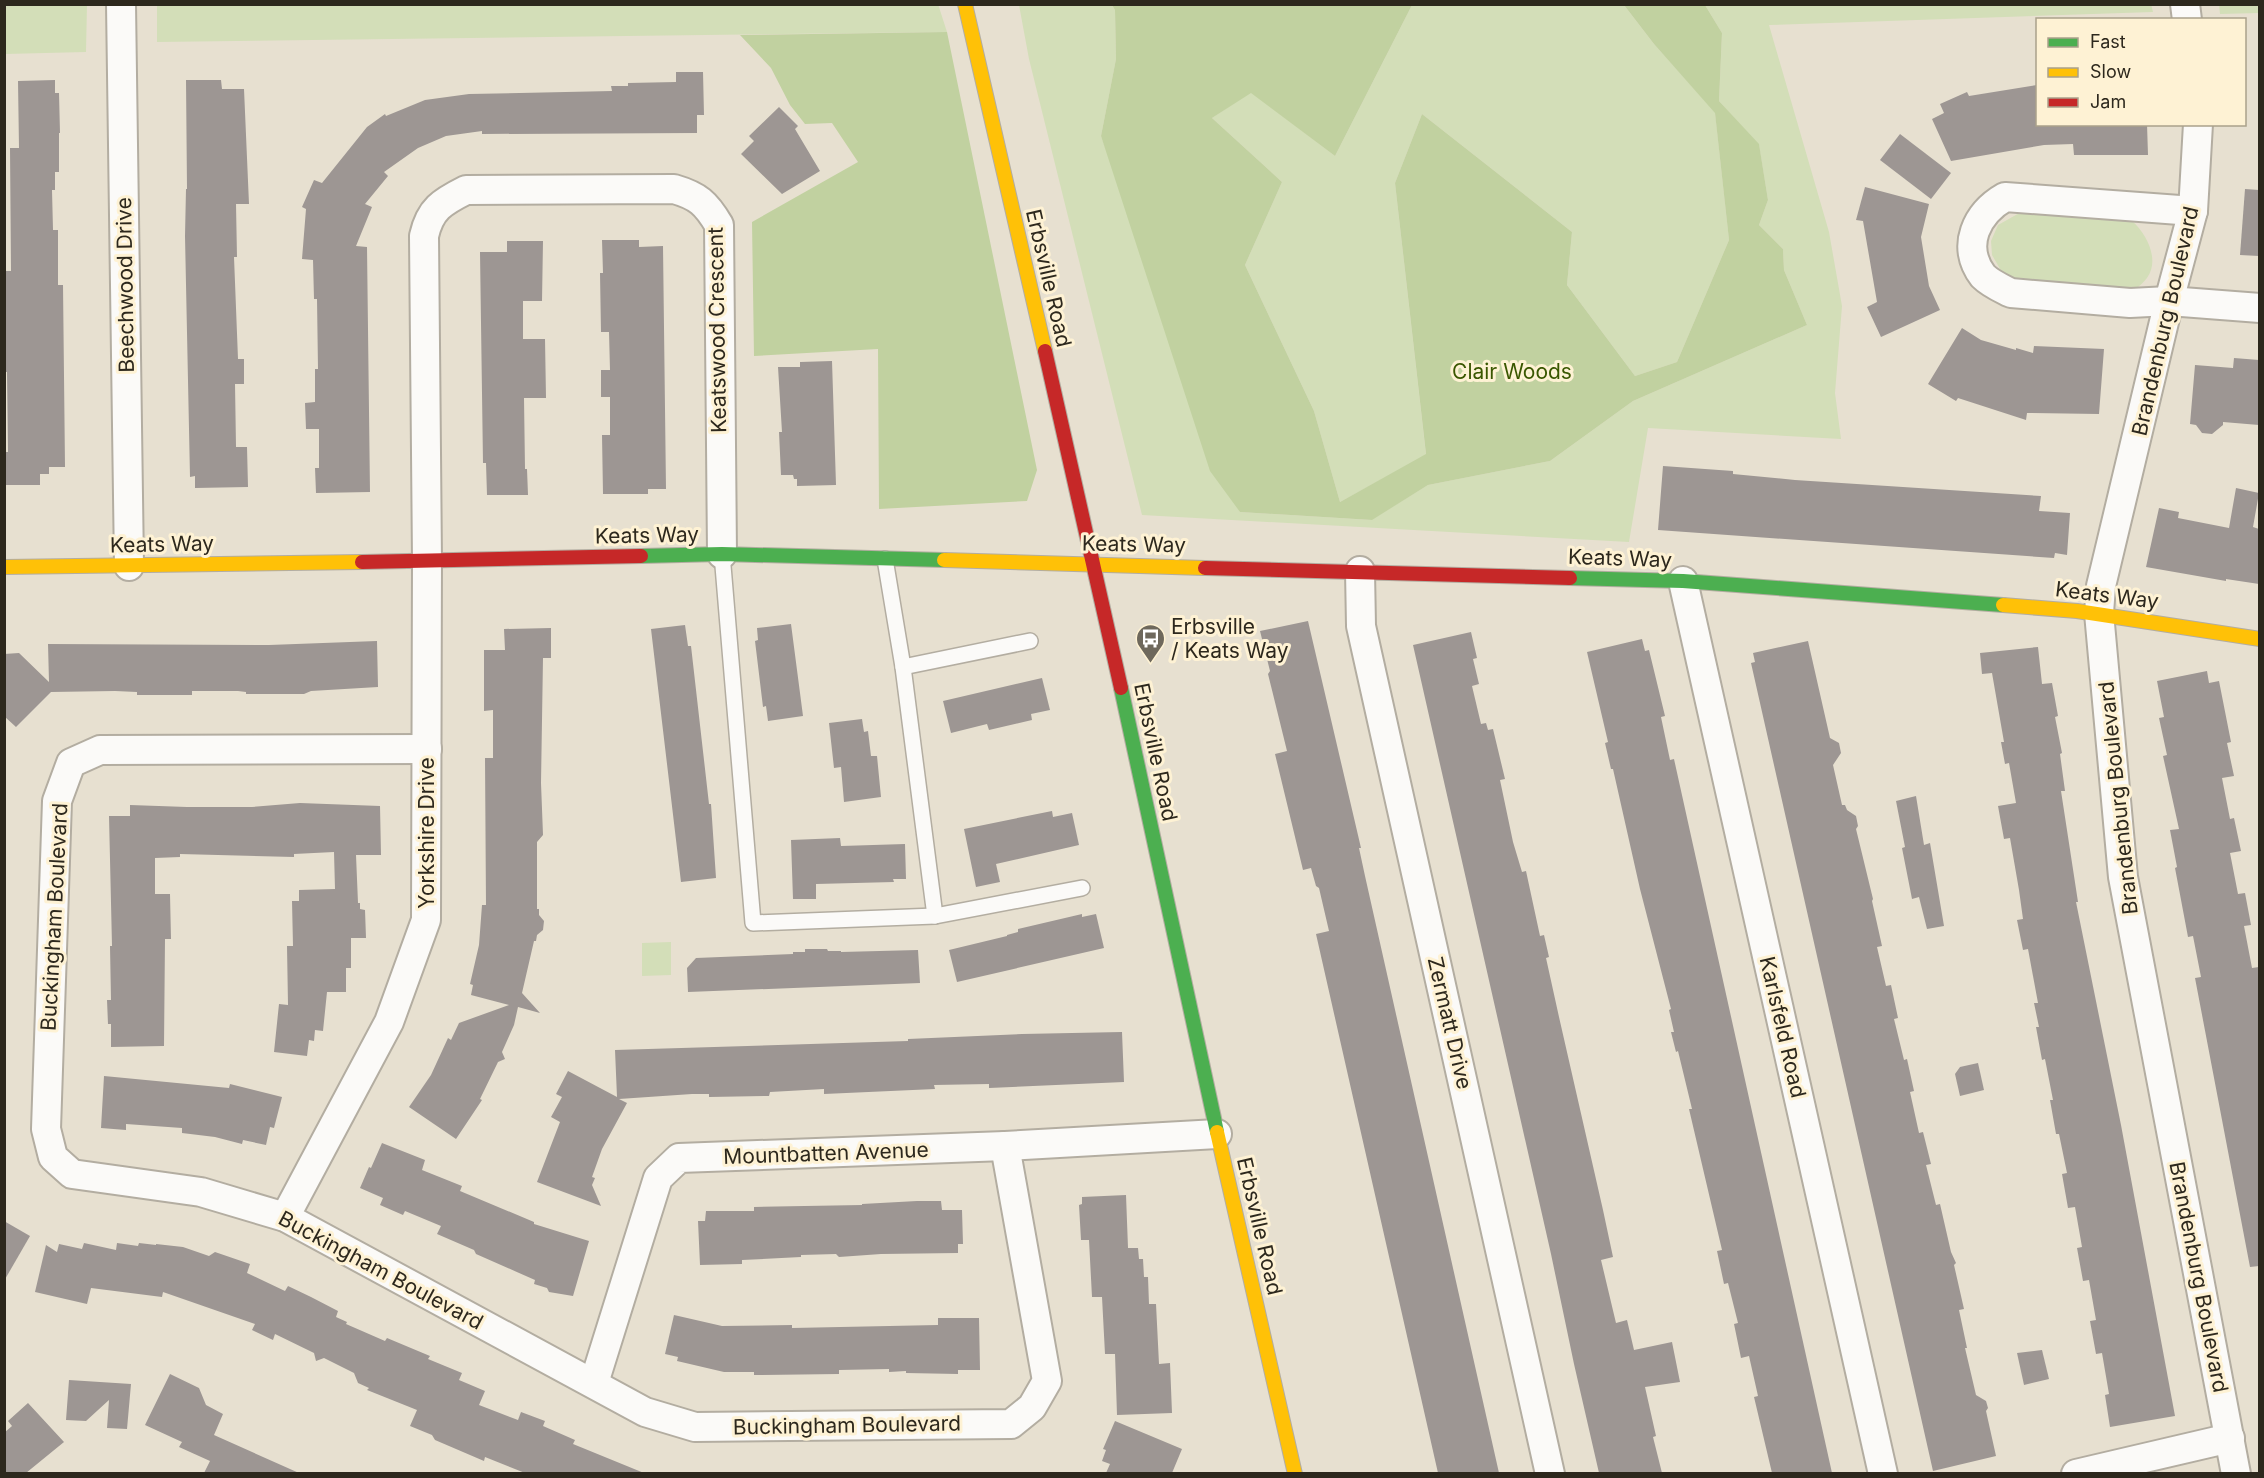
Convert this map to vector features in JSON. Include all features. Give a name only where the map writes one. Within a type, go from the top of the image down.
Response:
[{"type":"street","name":"Beechwood Drive","points":[[122,4],[129,566]]},
{"type":"street","name":"Erbsville Road","points":[[965,4],[1094,565],[1217,1134],[1295,1473]]},
{"type":"street","name":"Brandenburg Boulevard","points":[[2198,126],[2193,211],[2101,586],[2099,613],[2123,877],[2236,1473]]},
{"type":"street","name":"Keatswood Crescent","points":[[427,561],[424,236],[428,218],[444,201],[466,190],[674,189],[692,194],[708,207],[719,225],[722,554]]},
{"type":"street","points":[[2193,211],[2006,197],[1988,209],[1976,226],[1973,250],[1976,264],[1984,276],[1994,285],[2011,293],[2130,303],[2169,302],[2259,308]]},
{"type":"street","name":"Keats Way","points":[[4,567],[722,554],[1683,581],[2099,613],[2259,639]]},
{"type":"street","name":"Yorkshire Drive","points":[[285,1217],[389,1022],[426,920],[427,561]]},
{"type":"street","name":"Zermatt Drive","points":[[1360,571],[1361,626],[1550,1473]]},
{"type":"street","name":"Karlsfeld Road","points":[[1683,581],[1883,1473]]},
{"type":"street","name":"Buckingham Boulevard","points":[[427,749],[100,750],[71,763],[57,801],[46,1129],[53,1157],[72,1174],[201,1192],[285,1217],[645,1412],[695,1427],[1011,1424],[1032,1407],[1047,1382],[1005,1146]]},
{"type":"street","name":"Mountbatten Avenue","points":[[594,1383],[658,1178],[679,1158],[1005,1146],[1217,1134]]},
{"type":"street","points":[[2076,1473],[2230,1438]]},
{"type":"lane","points":[[722,554],[753,923],[935,916],[1082,888]]},
{"type":"lane","points":[[885,558],[903,667],[935,916]]},
{"type":"lane","points":[[903,667],[1030,641]]},
{"type":"green space","points":[[157,4],[938,4],[947,32],[157,42]]},
{"type":"green space","points":[[2151,4],[2153,12],[1769,25],[1829,232],[1842,306],[1835,393],[1841,439],[1648,428],[1629,542],[1142,515],[1029,59],[1019,5],[1112,5],[1115,10],[1116,59],[1101,136],[1240,512],[1371,520],[1428,485],[1550,461],[1633,401],[1807,325],[1784,270],[1783,249],[1759,225],[1768,200],[1759,145],[1719,101],[1722,33],[1705,5]]},
{"type":"green space","points":[[4,5],[87,5],[86,52],[5,54]]},
{"type":"green space","name":"Clair Woods","points":[[1112,5],[1412,5],[1335,156],[1251,93],[1212,118],[1282,182],[1245,265],[1314,411],[1340,502],[1426,454],[1395,183],[1422,114],[1572,232],[1567,285],[1635,376],[1677,362],[1729,240],[1715,113],[1654,44],[1624,5],[1705,5],[1722,33],[1719,101],[1759,144],[1768,200],[1759,225],[1783,249],[1784,270],[1807,325],[1633,401],[1550,461],[1428,485],[1372,520],[1240,512],[1210,471],[1101,136],[1116,59],[1115,10]]},
{"type":"green space","points":[[1412,5],[1624,5],[1654,44],[1715,112],[1729,240],[1677,362],[1635,376],[1567,285],[1572,232],[1422,114],[1395,183],[1426,455],[1340,502],[1314,411],[1245,265],[1282,182],[1212,118],[1251,92],[1335,156]]},
{"type":"green space","points":[[2219,5],[2259,5],[2259,13],[2220,14]]},
{"type":"green space","points":[[947,32],[1037,470],[1027,501],[879,509],[878,349],[754,356],[752,222],[858,162],[832,123],[805,124],[790,105],[771,68],[740,35]]},
{"type":"green space","points":[[2023,211],[2132,221],[2147,240],[2152,255],[2151,271],[2136,289],[2119,290],[2017,282],[2003,274],[1992,255],[1991,241],[1998,225]]},
{"type":"green space","points":[[671,942],[671,975],[642,976],[642,943]]},
{"type":"building","points":[[676,72],[703,72],[704,115],[697,115],[697,133],[482,134],[482,131],[446,136],[418,148],[384,172],[388,176],[365,204],[372,207],[356,246],[367,247],[370,492],[316,493],[315,468],[319,468],[319,429],[306,429],[305,403],[315,402],[315,369],[318,369],[317,299],[314,299],[313,260],[302,259],[306,209],[302,207],[314,180],[322,183],[367,127],[385,114],[386,116],[425,100],[469,94],[612,91],[611,86],[628,86],[628,83],[676,82]]},
{"type":"building","points":[[55,80],[55,93],[59,93],[60,133],[59,172],[55,172],[55,190],[52,190],[53,230],[58,230],[58,285],[63,285],[65,467],[49,467],[49,474],[40,474],[40,485],[4,485],[4,452],[8,452],[7,372],[4,372],[4,271],[11,271],[10,148],[19,148],[18,81]]},
{"type":"building","points":[[186,80],[221,80],[222,89],[244,89],[249,204],[236,204],[237,257],[234,257],[238,359],[244,359],[244,384],[235,384],[236,447],[247,447],[248,487],[195,488],[195,476],[190,477],[185,236]]},
{"type":"building","points":[[2036,85],[2036,126],[2147,126],[2148,155],[2074,155],[2073,144],[2044,145],[1951,161],[1932,119],[1944,113],[1940,104],[1967,92],[1969,96]]},
{"type":"building","points":[[779,107],[798,126],[795,129],[820,171],[782,194],[741,154],[754,141],[749,136]]},
{"type":"building","points":[[1900,134],[1951,173],[1931,199],[1880,160]]},
{"type":"building","points":[[1865,187],[1929,204],[1921,237],[1929,286],[1940,310],[1881,337],[1867,307],[1877,302],[1863,221],[1856,220]]},
{"type":"building","points":[[2245,189],[2259,190],[2259,256],[2240,255]]},
{"type":"building","points":[[602,240],[639,240],[639,247],[663,246],[666,489],[648,489],[648,494],[603,494],[602,435],[610,435],[610,397],[601,397],[601,370],[610,370],[609,332],[601,332]]},
{"type":"building","points":[[507,241],[543,241],[542,301],[523,301],[523,339],[545,339],[546,398],[524,398],[525,469],[527,469],[528,495],[487,495],[486,463],[483,463],[480,252],[507,252]]},
{"type":"building","points":[[1962,328],[1981,340],[2033,353],[2034,346],[2104,349],[2099,414],[2027,413],[2026,420],[1958,398],[1956,401],[1928,384]]},
{"type":"building","points":[[2234,358],[2259,360],[2259,425],[2223,422],[2223,425],[2212,434],[2202,433],[2196,425],[2190,424],[2195,365],[2233,368]]},
{"type":"building","points":[[832,361],[836,485],[797,486],[797,479],[794,479],[793,475],[781,475],[779,432],[782,432],[778,367],[800,367],[800,362]]},
{"type":"building","points":[[1663,466],[1733,471],[1733,474],[1795,480],[2041,496],[2039,511],[2070,513],[2067,555],[2055,553],[2054,558],[1658,530]]},
{"type":"building","points":[[2236,488],[2259,493],[2253,527],[2259,529],[2259,584],[2226,579],[2226,581],[2146,567],[2159,508],[2179,512],[2178,518],[2229,528]]},
{"type":"building","points":[[1308,621],[1361,848],[1359,848],[1365,876],[1499,1473],[1438,1473],[1316,934],[1329,931],[1319,888],[1316,886],[1311,868],[1303,870],[1275,754],[1287,751],[1260,631]]},
{"type":"building","points":[[791,624],[803,716],[768,721],[766,706],[763,707],[755,641],[758,640],[757,628]]},
{"type":"building","points":[[685,625],[688,646],[691,646],[709,804],[711,804],[716,878],[681,882],[651,629]]},
{"type":"building","points":[[551,628],[551,658],[543,658],[541,783],[543,835],[537,842],[537,909],[544,921],[543,930],[534,941],[522,993],[540,1013],[518,1007],[514,1025],[502,1052],[505,1059],[498,1062],[480,1099],[482,1100],[456,1139],[409,1107],[431,1075],[448,1038],[451,1040],[459,1023],[509,1005],[471,995],[473,985],[470,984],[479,945],[482,905],[486,905],[485,758],[493,758],[493,710],[484,711],[484,650],[505,650],[504,629]]},
{"type":"building","points":[[1471,632],[1477,658],[1473,659],[1479,684],[1472,686],[1481,724],[1486,723],[1488,730],[1493,729],[1505,779],[1500,780],[1513,842],[1522,872],[1526,871],[1540,936],[1544,935],[1549,957],[1546,958],[1613,1257],[1601,1260],[1616,1323],[1627,1320],[1634,1350],[1672,1342],[1680,1382],[1645,1387],[1656,1436],[1653,1437],[1662,1473],[1599,1473],[1574,1364],[1413,645]]},
{"type":"building","points":[[1642,639],[1645,651],[1649,650],[1665,716],[1661,717],[1670,760],[1674,759],[1832,1473],[1772,1473],[1754,1397],[1758,1396],[1749,1356],[1741,1358],[1734,1324],[1738,1323],[1728,1283],[1724,1284],[1717,1251],[1722,1250],[1689,1109],[1692,1109],[1671,1032],[1674,1032],[1669,1010],[1671,1009],[1640,889],[1613,769],[1611,769],[1605,743],[1608,742],[1587,652]]},
{"type":"building","points":[[377,641],[378,687],[311,691],[304,694],[246,694],[246,692],[238,691],[192,691],[192,695],[137,695],[137,692],[115,691],[51,692],[16,727],[4,716],[4,654],[19,653],[49,682],[48,644],[269,645]]},
{"type":"building","points":[[1808,641],[1830,738],[1839,743],[1841,753],[1833,765],[1842,805],[1845,805],[1847,810],[1856,816],[1858,826],[1856,829],[1882,946],[1877,947],[1886,986],[1891,985],[1898,1018],[1894,1019],[1904,1060],[1907,1059],[1914,1091],[1910,1092],[1919,1133],[1923,1132],[1931,1164],[1926,1165],[1936,1205],[1940,1204],[1951,1252],[1956,1263],[1954,1265],[1964,1309],[1959,1310],[1967,1348],[1965,1348],[1976,1395],[1986,1401],[1996,1456],[1933,1471],[1751,663],[1755,662],[1753,653]]},
{"type":"building","points":[[2038,647],[2042,684],[2052,683],[2058,716],[2055,717],[2062,753],[2060,754],[2065,791],[2061,791],[2078,902],[2076,902],[2121,1125],[2175,1416],[2110,1427],[2105,1395],[2109,1394],[2102,1353],[2096,1354],[2090,1321],[2096,1320],[2089,1280],[2083,1281],[2077,1248],[2082,1247],[2075,1207],[2068,1208],[2062,1174],[2067,1173],[2059,1134],[2056,1134],[2050,1100],[2053,1100],[2036,1027],[2039,1027],[2034,1003],[2038,1003],[2028,949],[2023,950],[2017,920],[2023,919],[2010,838],[2004,839],[1998,806],[2016,803],[2009,763],[2005,764],[2001,742],[2004,742],[1992,673],[1982,674],[1980,653]]},
{"type":"building","points":[[2207,671],[2209,683],[2219,681],[2231,742],[2227,743],[2234,776],[2222,778],[2230,819],[2234,818],[2241,851],[2230,853],[2238,894],[2245,893],[2251,925],[2244,926],[2252,968],[2259,967],[2259,1266],[2250,1267],[2195,978],[2201,977],[2193,936],[2188,937],[2175,868],[2177,867],[2170,830],[2179,829],[2163,756],[2167,755],[2159,718],[2164,717],[2157,681]]},
{"type":"building","points":[[1042,678],[1050,710],[1031,714],[1032,720],[989,730],[987,724],[951,733],[943,701]]},
{"type":"building","points":[[862,719],[864,732],[868,731],[871,756],[877,756],[881,797],[844,802],[841,767],[834,768],[829,723]]},
{"type":"building","points":[[1916,796],[1924,845],[1930,843],[1944,926],[1927,929],[1919,897],[1912,899],[1896,801]]},
{"type":"building","points":[[300,803],[380,806],[381,855],[356,855],[358,903],[360,903],[360,909],[365,910],[366,938],[351,938],[351,968],[346,968],[346,992],[327,992],[323,1031],[315,1030],[314,1041],[309,1040],[307,1056],[274,1052],[279,1004],[288,1005],[287,946],[293,946],[292,901],[299,901],[299,890],[335,889],[334,852],[294,854],[294,857],[180,854],[180,857],[155,858],[155,894],[170,894],[171,939],[165,939],[164,1046],[111,1047],[111,1024],[108,1024],[107,1000],[111,1000],[110,946],[112,946],[109,816],[130,816],[130,805],[252,807]]},
{"type":"building","points":[[1052,811],[1053,817],[1072,813],[1079,845],[996,864],[1000,882],[976,887],[964,829]]},
{"type":"building","points":[[840,838],[841,846],[905,844],[906,879],[893,879],[894,882],[816,884],[816,899],[793,899],[791,840]]},
{"type":"building","points":[[1082,914],[1082,917],[1096,914],[1104,948],[957,982],[949,950],[1007,936],[1018,932],[1018,929]]},
{"type":"building","points":[[805,949],[827,949],[841,952],[918,950],[920,983],[688,992],[687,968],[696,958],[793,954],[793,952],[805,952]]},
{"type":"building","points":[[1122,1032],[1124,1082],[989,1088],[989,1084],[934,1085],[935,1089],[824,1094],[824,1089],[770,1092],[769,1096],[709,1097],[709,1094],[692,1094],[619,1099],[627,1103],[602,1149],[592,1177],[595,1178],[592,1185],[601,1206],[537,1182],[560,1122],[551,1117],[562,1097],[556,1094],[568,1071],[617,1097],[615,1050]]},
{"type":"building","points":[[1978,1063],[1984,1090],[1960,1096],[1955,1074],[1960,1067]]},
{"type":"building","points":[[104,1076],[229,1088],[230,1084],[282,1097],[274,1128],[270,1127],[266,1145],[243,1140],[242,1144],[215,1137],[182,1133],[182,1128],[126,1124],[126,1130],[101,1128]]},
{"type":"building","points":[[382,1143],[425,1160],[422,1170],[462,1186],[460,1191],[534,1222],[534,1224],[589,1241],[573,1296],[549,1292],[547,1288],[534,1284],[535,1280],[437,1234],[441,1226],[405,1211],[403,1215],[380,1205],[383,1198],[360,1188]]},
{"type":"building","points":[[1126,1195],[1128,1248],[1138,1248],[1139,1259],[1143,1259],[1144,1277],[1148,1277],[1149,1304],[1156,1304],[1159,1364],[1170,1363],[1172,1413],[1117,1415],[1115,1354],[1105,1354],[1102,1297],[1092,1297],[1089,1240],[1081,1240],[1079,1205],[1082,1204],[1082,1197]]},
{"type":"building","points":[[941,1201],[942,1210],[962,1210],[963,1244],[958,1244],[958,1253],[839,1257],[836,1254],[801,1255],[801,1257],[742,1260],[742,1264],[700,1265],[698,1221],[705,1221],[706,1211],[754,1211],[754,1207],[862,1205]]},
{"type":"building","points":[[4,1221],[30,1236],[4,1281]]},
{"type":"building","points":[[84,1243],[116,1250],[117,1243],[183,1247],[209,1256],[215,1252],[250,1264],[247,1273],[285,1291],[288,1286],[311,1297],[338,1311],[336,1317],[347,1322],[346,1324],[385,1341],[387,1338],[430,1356],[428,1359],[462,1373],[459,1380],[485,1391],[479,1405],[518,1420],[521,1412],[545,1421],[543,1426],[575,1440],[573,1444],[644,1473],[525,1473],[485,1457],[484,1461],[435,1440],[432,1435],[410,1426],[417,1410],[367,1390],[369,1388],[358,1383],[354,1373],[324,1358],[316,1361],[314,1353],[275,1334],[273,1340],[252,1330],[255,1324],[163,1292],[162,1297],[91,1288],[87,1304],[35,1292],[46,1245],[57,1252],[59,1244],[82,1249]]},
{"type":"building","points":[[674,1315],[722,1326],[792,1325],[792,1328],[938,1325],[938,1318],[979,1318],[980,1370],[958,1370],[958,1374],[889,1372],[889,1369],[839,1370],[839,1374],[754,1375],[754,1372],[724,1372],[677,1361],[678,1357],[665,1354]]},
{"type":"building","points":[[2042,1350],[2049,1379],[2024,1385],[2017,1353]]},
{"type":"building","points":[[170,1374],[199,1388],[206,1405],[223,1414],[214,1435],[299,1473],[204,1473],[210,1461],[179,1447],[182,1442],[145,1425]]},
{"type":"building","points":[[69,1380],[131,1384],[127,1429],[107,1428],[109,1400],[86,1421],[66,1420]]},
{"type":"building","points":[[28,1403],[64,1442],[26,1473],[4,1473],[4,1433],[12,1426],[8,1421]]},
{"type":"building","points":[[1115,1421],[1182,1449],[1172,1473],[1106,1473],[1110,1464],[1102,1461],[1106,1450],[1103,1449]]},
{"type":"traffic: fast","points":[[641,556],[722,554],[944,560]]},
{"type":"traffic: fast","points":[[1570,578],[1683,581],[2003,605]]},
{"type":"traffic: fast","points":[[1121,688],[1217,1132]]},
{"type":"traffic: slow","points":[[965,4],[1045,351]]},
{"type":"traffic: slow","points":[[944,560],[1205,568]]},
{"type":"traffic: slow","points":[[4,567],[362,562]]},
{"type":"traffic: slow","points":[[2003,605],[2077,611],[2260,639]]},
{"type":"traffic: slow","points":[[1217,1132],[1295,1474]]},
{"type":"traffic: jam","points":[[1045,351],[1121,688]]},
{"type":"traffic: jam","points":[[362,562],[641,556]]},
{"type":"traffic: jam","points":[[1205,568],[1570,578]]},
{"type":"place","name":"Erbsville / Keats Way","points":[[1150,664]]}]
